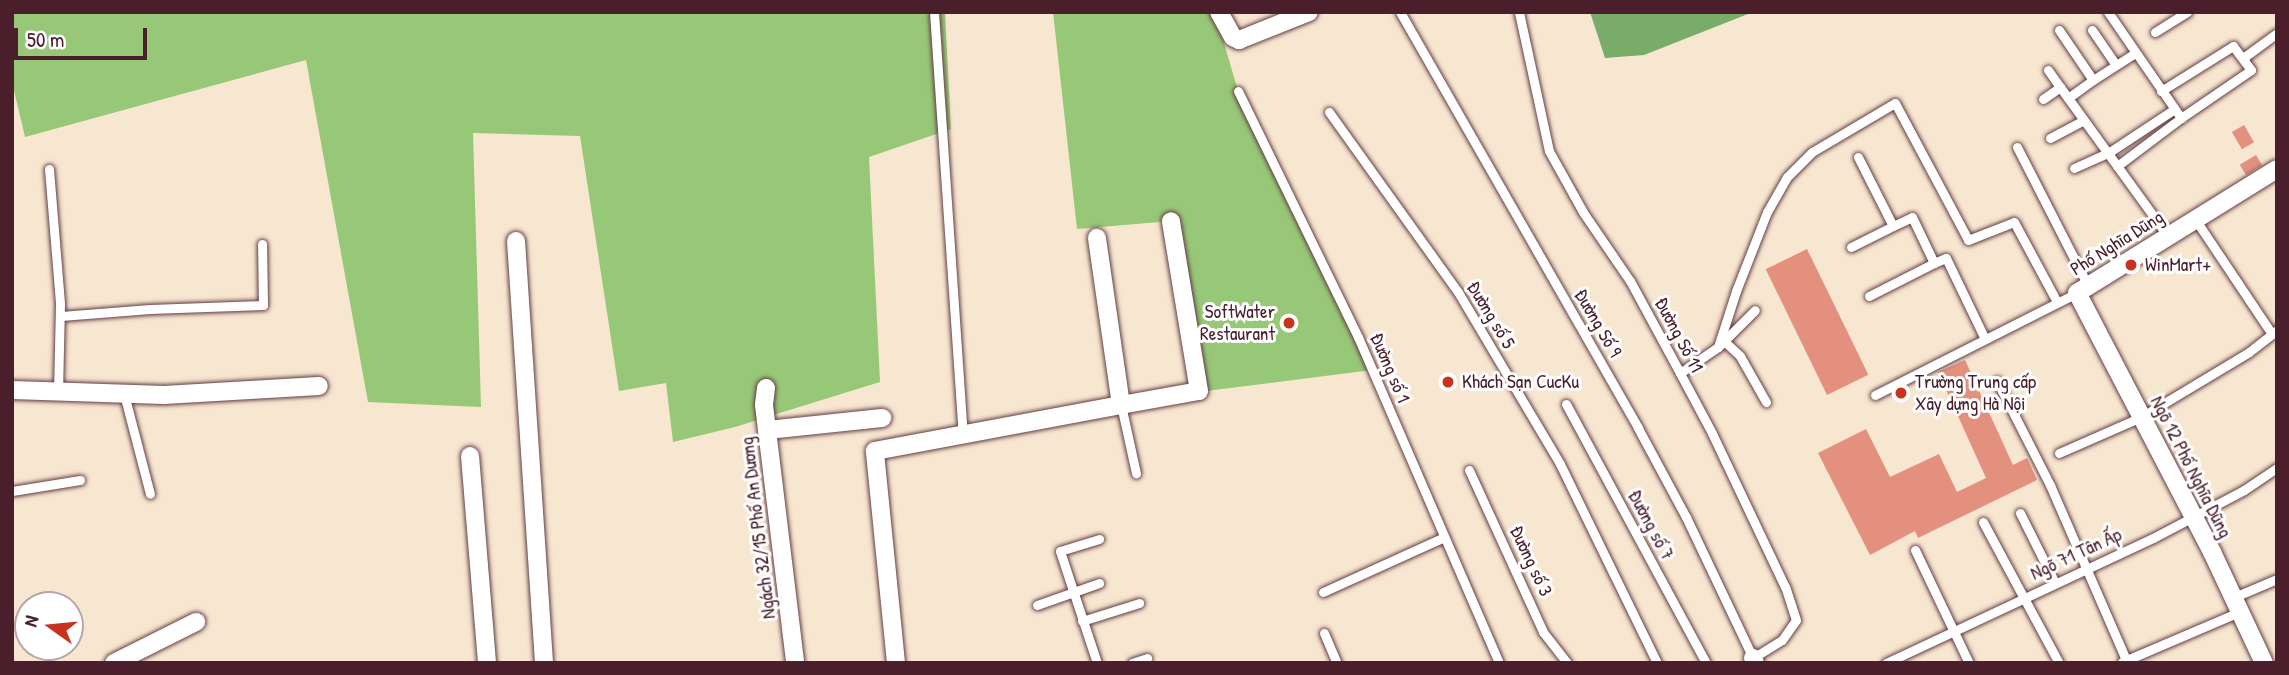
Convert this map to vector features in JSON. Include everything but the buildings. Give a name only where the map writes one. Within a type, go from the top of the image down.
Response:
[{"type":"street","points":[[1219,12],[1233,37],[1239,40],[1309,12]]},
{"type":"street","name":"Phố Nghĩa Dũng","points":[[2082,289],[2277,169]]},
{"type":"street","points":[[896,663],[875,451],[1199,391],[1171,221]]},
{"type":"street","points":[[1097,238],[1121,405]]},
{"type":"street","points":[[516,241],[544,663]]},
{"type":"street","name":"Ngõ 12 Phố Nghĩa Dũng","points":[[2082,289],[2141,417],[2264,663]]},
{"type":"street","points":[[12,390],[164,395],[319,386]]},
{"type":"street","name":"Ngách 32/15 Phố An Dương","points":[[766,388],[764,405],[795,663]]},
{"type":"street","points":[[767,430],[882,418]]},
{"type":"street","points":[[470,456],[487,663]]},
{"type":"street","points":[[114,663],[196,622]]},
{"type":"lane","points":[[934,12],[963,435]]},
{"type":"lane","name":"Đường Số 9","points":[[1401,12],[1644,439],[1686,517],[1754,660]]},
{"type":"lane","name":"Đường Số 11","points":[[1519,12],[1549,151],[1583,212],[1630,281],[1712,433],[1773,563],[1796,620],[1782,640],[1754,660]]},
{"type":"lane","points":[[2108,12],[2181,118]]},
{"type":"lane","points":[[2155,32],[2186,12]]},
{"type":"lane","points":[[2059,30],[2092,80]]},
{"type":"lane","points":[[2092,30],[2116,65]]},
{"type":"lane","points":[[2242,58],[2277,33]]},
{"type":"lane","points":[[2117,166],[2251,70],[2234,46],[2161,91]]},
{"type":"lane","points":[[2068,98],[2135,53]]},
{"type":"lane","points":[[2048,70],[2168,236]]},
{"type":"lane","points":[[2043,99],[2060,87]]},
{"type":"lane","name":"Đường số 1","points":[[1238,91],[1358,337],[1499,663]]},
{"type":"lane","points":[[1721,344],[1736,291],[1767,212],[1787,177],[1812,152],[1895,103],[1968,240],[2014,222],[2057,302]]},
{"type":"lane","points":[[2074,169],[2108,153],[2173,110]]},
{"type":"lane","name":"Đường số 5","points":[[1329,112],[1464,304],[1560,464],[1657,663]]},
{"type":"lane","points":[[2050,138],[2084,120]]},
{"type":"lane","points":[[2017,147],[2082,289]]},
{"type":"lane","points":[[1858,157],[1894,226]]},
{"type":"lane","points":[[50,169],[61,316],[58,392]]},
{"type":"lane","points":[[1850,247],[1912,217],[1934,264]]},
{"type":"lane","points":[[2059,453],[2141,417],[2249,352],[2275,332],[2195,219]]},
{"type":"lane","points":[[61,316],[150,309],[263,305],[262,244]]},
{"type":"lane","points":[[1868,296],[1946,258],[1985,339]]},
{"type":"lane","name":"Phố Nghĩa Dũng","points":[[1875,395],[2082,289]]},
{"type":"lane","points":[[1680,373],[1721,344],[1755,310]]},
{"type":"lane","points":[[1721,344],[1740,356],[1766,402]]},
{"type":"lane","points":[[1997,381],[2050,485],[2123,661],[2235,605],[2277,579]]},
{"type":"lane","points":[[124,394],[150,494]]},
{"type":"lane","name":"Đường số 7","points":[[1566,404],[1706,663]]},
{"type":"lane","points":[[1121,405],[1136,473]]},
{"type":"lane","name":"Ngõ 71 Tân Ấp","points":[[1886,663],[2193,517],[2245,490],[2277,468]]},
{"type":"lane","name":"Đường số 3","points":[[1469,470],[1543,632],[1567,663]]},
{"type":"lane","points":[[12,491],[80,480]]},
{"type":"lane","points":[[2020,513],[2055,583]]},
{"type":"lane","points":[[1983,522],[2059,663]]},
{"type":"lane","points":[[1323,593],[1444,537]]},
{"type":"lane","points":[[1097,663],[1060,551],[1099,539]]},
{"type":"lane","points":[[1915,550],[1969,663]]},
{"type":"lane","points":[[1037,605],[1099,583]]},
{"type":"lane","points":[[1082,621],[1139,603]]},
{"type":"lane","points":[[1324,633],[1336,663]]},
{"type":"lane","points":[[1132,663],[1147,658]]},
{"type":"green space","points":[[12,12],[945,12],[951,129],[869,157],[880,382],[735,427],[673,442],[666,383],[619,391],[580,136],[473,133],[481,407],[368,402],[306,60],[25,137],[12,82]]},
{"type":"green space","points":[[1053,12],[1215,12],[1238,91],[1372,370],[1206,391],[1171,221],[1077,229]]},
{"type":"green space","points":[[1590,12],[1753,12],[1644,55],[1605,58]]},
{"type":"place","name":"WinMart+","points":[[2131,265]]},
{"type":"place","name":"SoftWater Restaurant","points":[[1289,323]]},
{"type":"place","name":"Khách Sạn CucKu","points":[[1448,382]]},
{"type":"place","name":"Trường Trung cấp Xây dựng Hà Nội","points":[[1901,393]]}]
